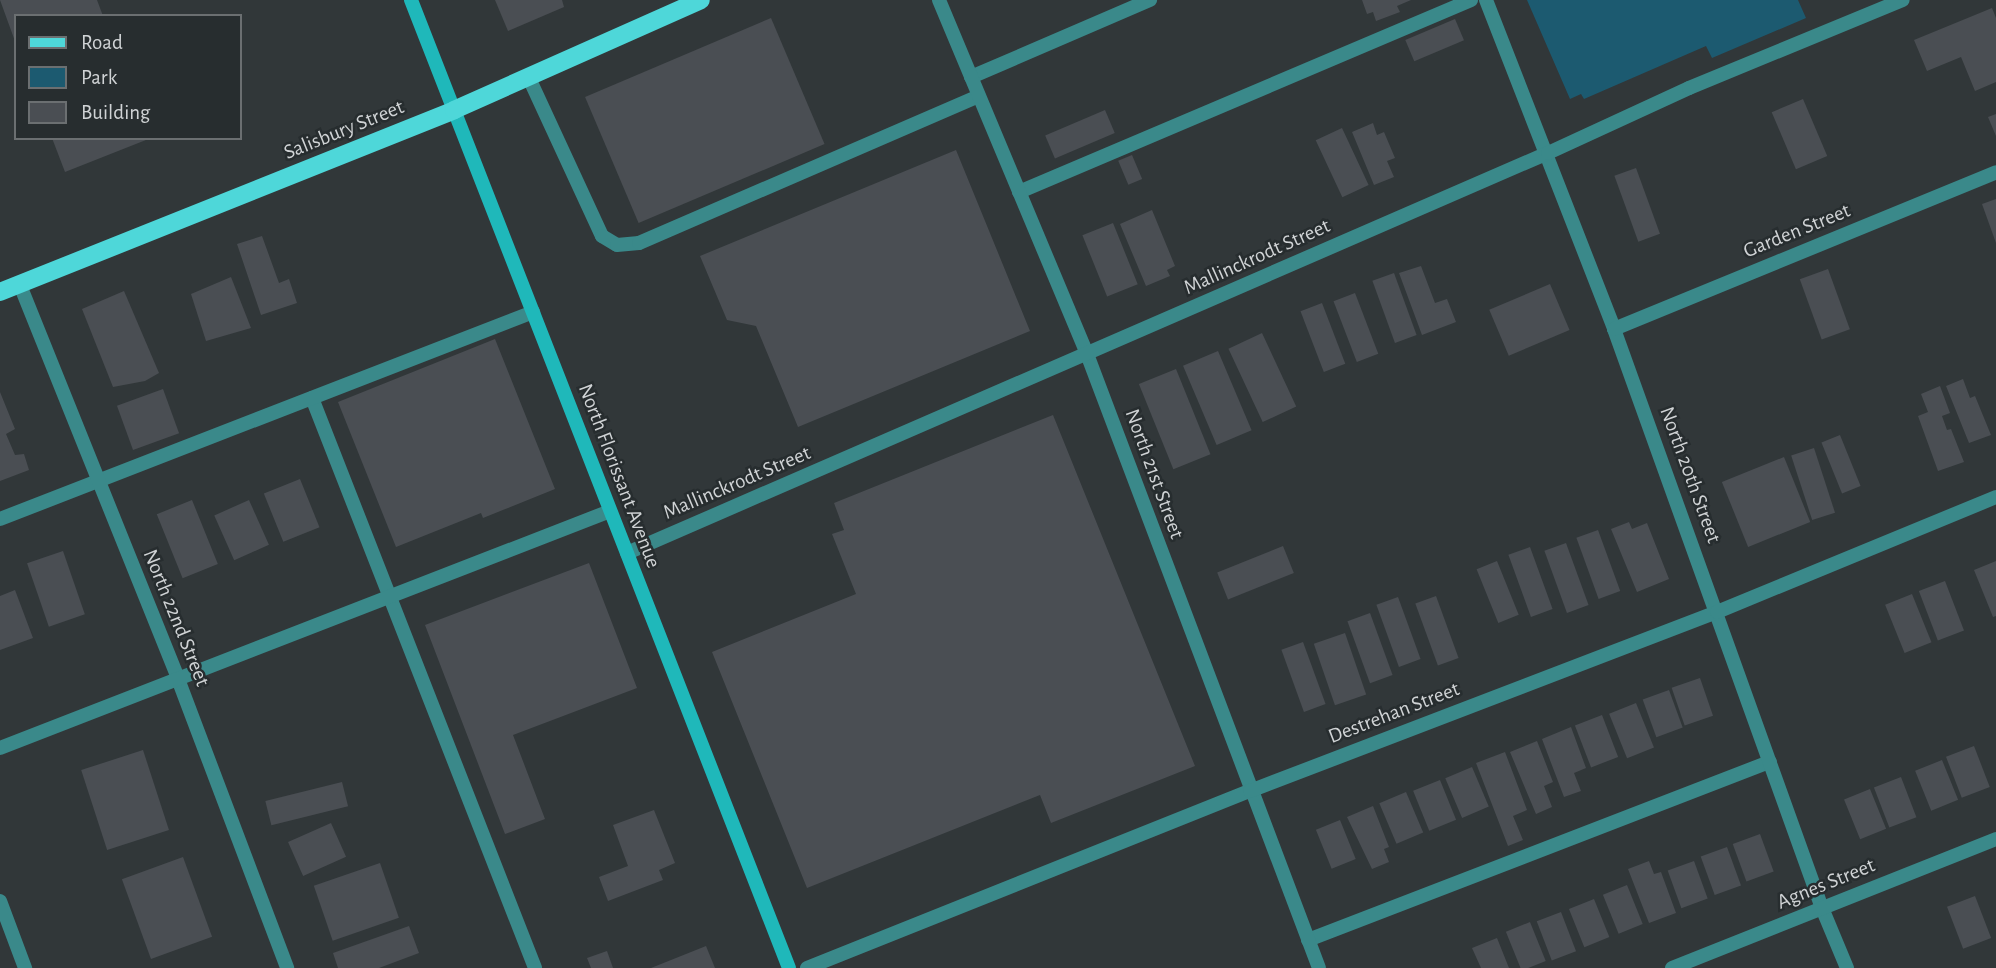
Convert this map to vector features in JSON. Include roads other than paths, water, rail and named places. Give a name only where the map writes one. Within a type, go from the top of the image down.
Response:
[{"type":"main road","name":"North Florissant Avenue","points":[[411,0],[789,968]]},
{"type":"main road","name":"Salisbury Street","points":[[0,292],[454,110],[701,0]]},
{"type":"street","name":"North 21st Street","points":[[939,0],[1087,354],[1319,968]]},
{"type":"street","points":[[971,77],[1150,0]]},
{"type":"street","points":[[1019,192],[1471,0]]},
{"type":"street","name":"North 20th Street","points":[[1486,0],[1548,153],[1614,329],[1822,908],[1847,968]]},
{"type":"street","name":"Mallinckrodt Street","points":[[627,553],[1548,153],[1689,88],[1903,0]]},
{"type":"street","points":[[528,78],[601,236],[617,245],[639,243],[979,96]]},
{"type":"street","name":"Garden Street","points":[[1614,329],[1996,172]]},
{"type":"street","name":"North 22nd Street","points":[[20,285],[178,679],[287,968]]},
{"type":"street","points":[[0,519],[533,312]]},
{"type":"street","points":[[312,398],[535,968]]},
{"type":"street","name":"Destrehan Street","points":[[807,968],[1250,790],[1717,612],[1996,497]]},
{"type":"street","points":[[0,748],[610,511]]},
{"type":"street","points":[[1308,940],[1770,762]]},
{"type":"street","name":"Agnes Street","points":[[1672,968],[1996,839]]},
{"type":"street","points":[[0,901],[25,968]]}]
